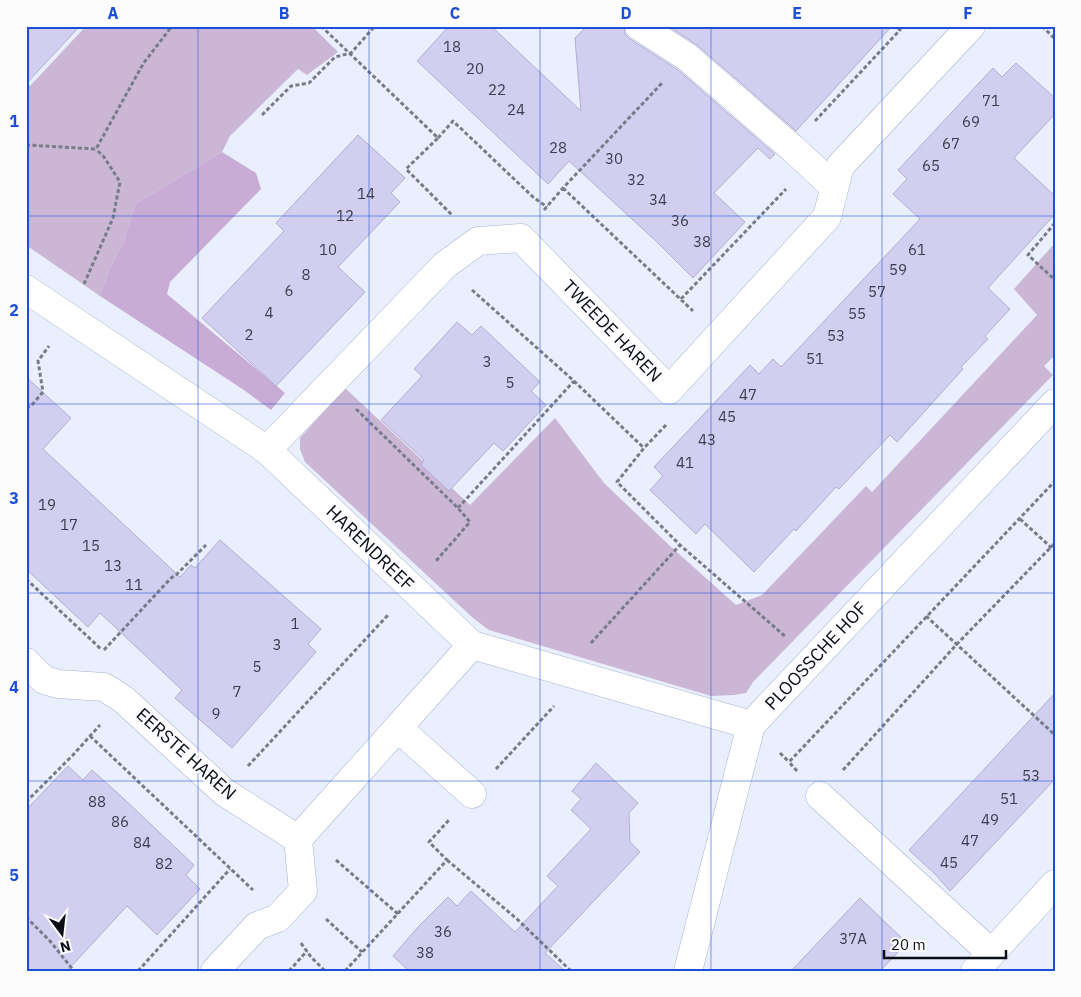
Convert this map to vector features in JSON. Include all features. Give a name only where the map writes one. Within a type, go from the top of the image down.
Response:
[{"type":"street","points":[[640,26],[687,57],[834,187]]},
{"type":"street","name":"TWEEDE HAREN","points":[[478,241],[521,238],[669,390],[827,217],[840,166],[971,26]]},
{"type":"street","points":[[267,450],[444,265],[478,241]]},
{"type":"street","name":"HARENDREEF","points":[[26,289],[267,450],[472,645],[751,725]]},
{"type":"street","name":"PLOOSSCHE HOF","points":[[688,971],[751,725],[1055,403]]},
{"type":"street","points":[[216,971],[257,926],[278,918],[300,895],[303,891],[301,836],[472,645]]},
{"type":"street","points":[[26,662],[44,680],[113,693]]},
{"type":"street","name":"EERSTE HAREN","points":[[113,693],[224,792],[301,836]]},
{"type":"street","points":[[398,728],[472,794]]},
{"type":"street","points":[[820,796],[983,962],[1055,884]]},
{"type":"path","points":[[96,149],[143,64],[172,26]]},
{"type":"path","points":[[321,26],[438,138]]},
{"type":"path","points":[[262,115],[291,86],[309,83],[335,57],[351,53],[375,26]]},
{"type":"path","points":[[681,298],[800,156],[900,30],[896,26]]},
{"type":"path","points":[[1042,26],[1055,39]]},
{"type":"path","points":[[687,57],[563,188],[718,335]]},
{"type":"path","points":[[478,241],[406,170],[454,121],[533,197],[547,207]]},
{"type":"path","points":[[26,145],[96,149],[120,182],[114,218],[68,317],[38,361],[43,392],[31,406],[26,408]]},
{"type":"path","points":[[1055,223],[1028,255],[1055,280]]},
{"type":"path","points":[[444,265],[574,381],[644,448]]},
{"type":"path","points":[[458,508],[574,381]]},
{"type":"path","points":[[669,390],[686,405],[644,448],[618,482],[680,544],[812,660]]},
{"type":"path","points":[[1055,481],[789,762],[820,796],[957,644],[1055,543]]},
{"type":"path","points":[[1020,519],[1055,551]]},
{"type":"path","points":[[104,651],[171,578],[206,545]]},
{"type":"path","points":[[26,578],[114,659],[113,693],[90,736],[26,802]]},
{"type":"path","points":[[926,616],[1055,735]]},
{"type":"path","points":[[90,736],[260,896],[278,918]]},
{"type":"path","points":[[472,794],[428,842],[517,919],[571,971]]},
{"type":"path","points":[[301,836],[398,914]]},
{"type":"path","points":[[345,971],[447,860]]},
{"type":"path","points":[[138,971],[230,869]]},
{"type":"path","points":[[300,895],[362,952]]},
{"type":"path","points":[[26,917],[50,941],[74,971]]},
{"type":"path","points":[[289,971],[307,952]]},
{"type":"shaded area","points":[[86,26],[312,26],[338,52],[307,75],[298,69],[230,136],[222,152],[135,204],[123,244],[111,266],[100,296],[26,245],[26,82],[30,86]]},
{"type":"shaded area","points":[[222,152],[256,173],[261,189],[170,282],[167,294],[285,393],[271,410],[244,390],[100,296],[111,266],[123,244],[135,204]]},
{"type":"shaded area","points":[[1055,243],[1055,355],[1044,366],[1053,375],[753,682],[746,693],[711,696],[489,630],[473,618],[305,462],[300,449],[300,438],[345,388],[470,505],[555,418],[604,483],[736,605],[762,595],[866,486],[872,492],[1037,315],[1014,289]]},
{"type":"building","points":[[26,26],[80,26],[26,84]]},
{"type":"building","points":[[449,26],[491,26],[581,111],[575,38],[587,26],[624,26],[625,34],[630,39],[678,70],[775,154],[770,159],[758,148],[714,193],[745,222],[693,278],[569,161],[548,184],[417,61]]},
{"type":"building","points":[[668,26],[892,26],[796,131],[697,45]]},
{"type":"building","points":[[1016,63],[1055,98],[1055,114],[1014,158],[1055,196],[1055,214],[988,288],[1010,309],[985,336],[988,339],[961,367],[963,369],[897,442],[890,435],[839,489],[836,487],[796,531],[794,529],[754,572],[705,524],[696,534],[650,490],[663,476],[654,467],[750,365],[759,374],[773,359],[781,367],[920,219],[893,194],[907,179],[898,170],[993,68],[1002,77]]},
{"type":"building","points":[[358,135],[405,178],[391,193],[400,202],[338,267],[365,292],[276,386],[202,318],[284,231],[276,223]]},
{"type":"building","points":[[457,322],[472,335],[481,326],[540,382],[531,391],[546,405],[503,451],[494,443],[449,491],[421,465],[424,460],[381,420],[422,376],[414,369]]},
{"type":"building","points":[[26,377],[71,418],[43,449],[180,577],[191,565],[195,568],[220,540],[321,629],[308,644],[316,652],[232,748],[175,698],[182,690],[100,613],[88,627],[26,569]]},
{"type":"building","points":[[1055,693],[1055,779],[950,891],[909,850]]},
{"type":"building","points":[[596,763],[638,803],[629,813],[630,842],[640,852],[545,953],[565,971],[409,971],[393,956],[448,897],[457,906],[471,891],[515,932],[558,886],[547,876],[591,829],[571,810],[581,799],[572,791]]},
{"type":"building","points":[[68,766],[83,780],[92,770],[123,798],[194,865],[186,875],[200,889],[157,935],[127,906],[67,971],[26,971],[26,810]]},
{"type":"building","points":[[860,898],[907,943],[880,971],[791,971]]}]
